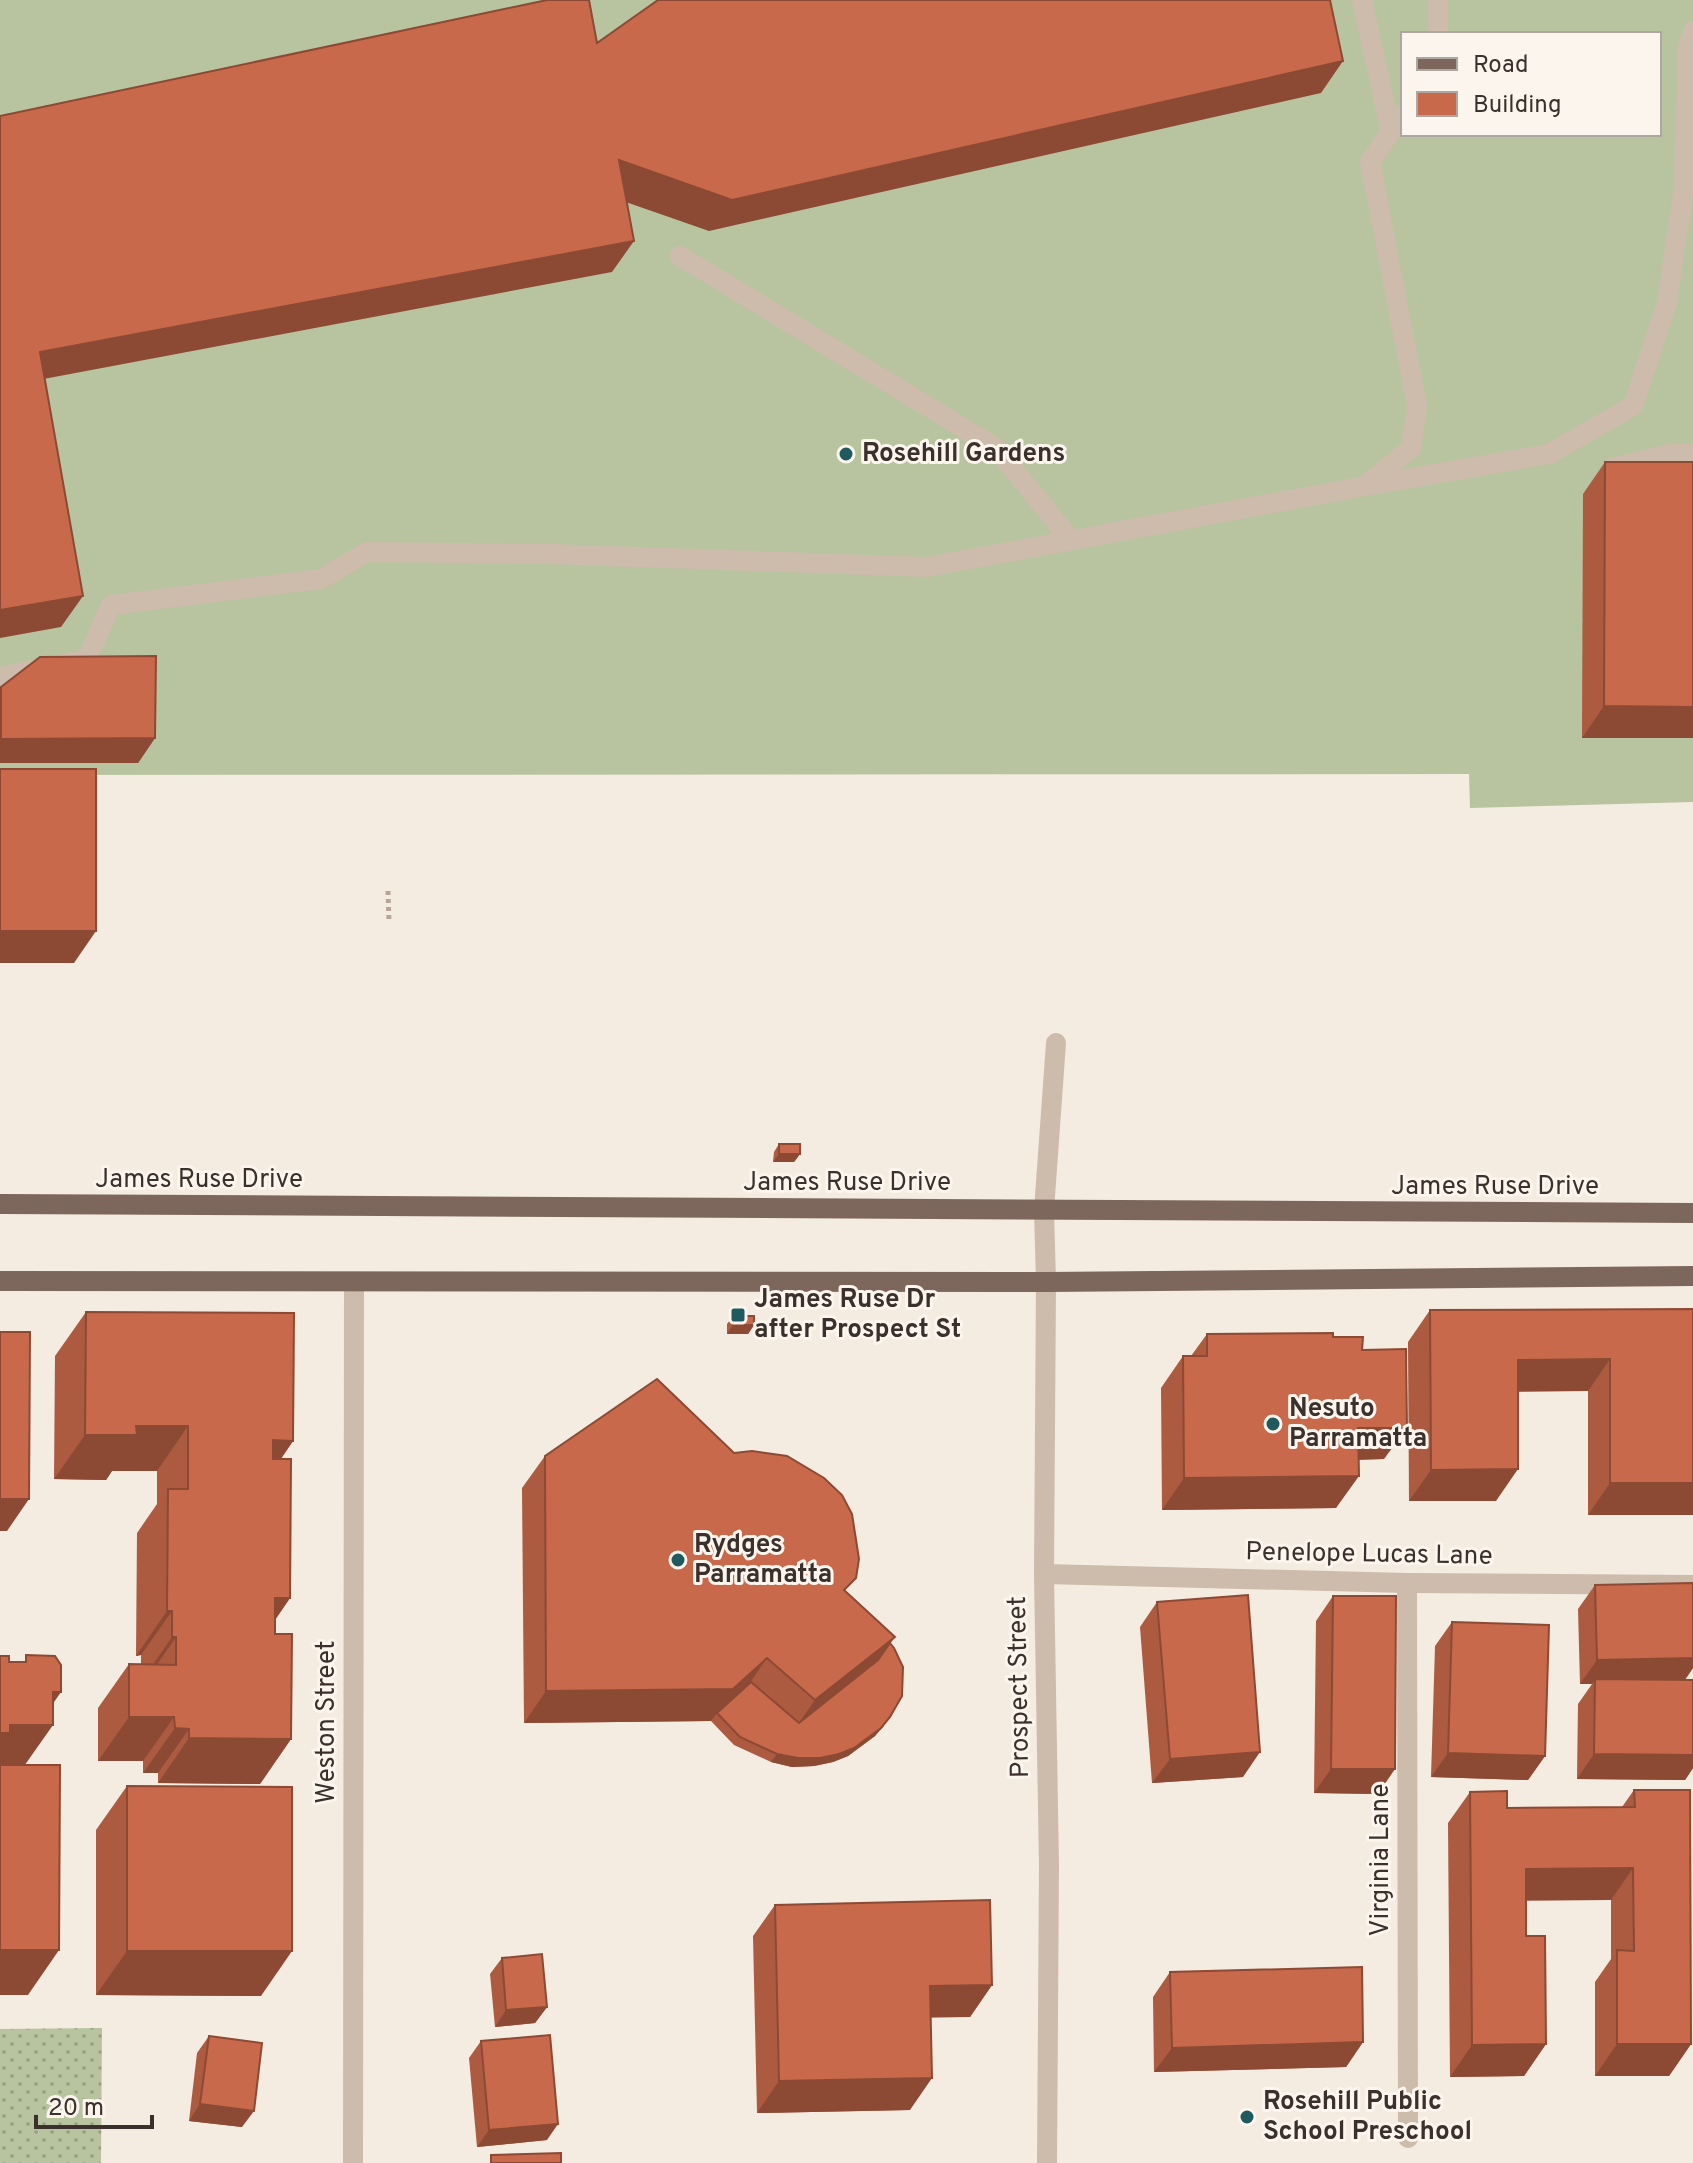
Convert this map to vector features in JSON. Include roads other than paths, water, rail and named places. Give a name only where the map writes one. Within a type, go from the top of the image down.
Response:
[{"type":"main road","name":"James Ruse Drive","points":[[0,1204],[1693,1213]]},
{"type":"main road","points":[[0,1281],[1689,1279]]},
{"type":"street","points":[[1362,0],[1391,132]]},
{"type":"street","points":[[1438,0],[1438,32]]},
{"type":"street","points":[[0,677],[87,659],[111,605],[321,579],[367,552],[566,554],[927,567],[1549,454],[1633,406],[1667,302],[1684,187],[1688,45],[1693,31]]},
{"type":"street","points":[[1365,486],[1411,448],[1417,406],[1370,162],[1401,117]]},
{"type":"street","points":[[680,256],[996,448],[1071,540]]},
{"type":"street","points":[[1608,469],[1669,454],[1693,454]]},
{"type":"street","name":"Prospect Street","points":[[1047,2163],[1049,1866],[1044,1574],[1044,1210],[1056,1043]]},
{"type":"street","name":"Weston Street","points":[[353,2163],[354,1282]]},
{"type":"street","name":"Penelope Lucas Lane","points":[[1044,1574],[1407,1583],[1693,1585]]},
{"type":"street","name":"Virginia Lane","points":[[1407,1583],[1408,2138]]},
{"type":"place","name":"Rosehill Gardens","points":[[846,454]]},
{"type":"place","name":"James Ruse Dr after Prospect St","points":[[738,1315]]},
{"type":"place","name":"Nesuto Parramatta","points":[[1273,1424]]},
{"type":"place","name":"Rydges Parramatta","points":[[678,1560]]},
{"type":"place","name":"Rosehill Public School Preschool","points":[[1247,2117]]}]
